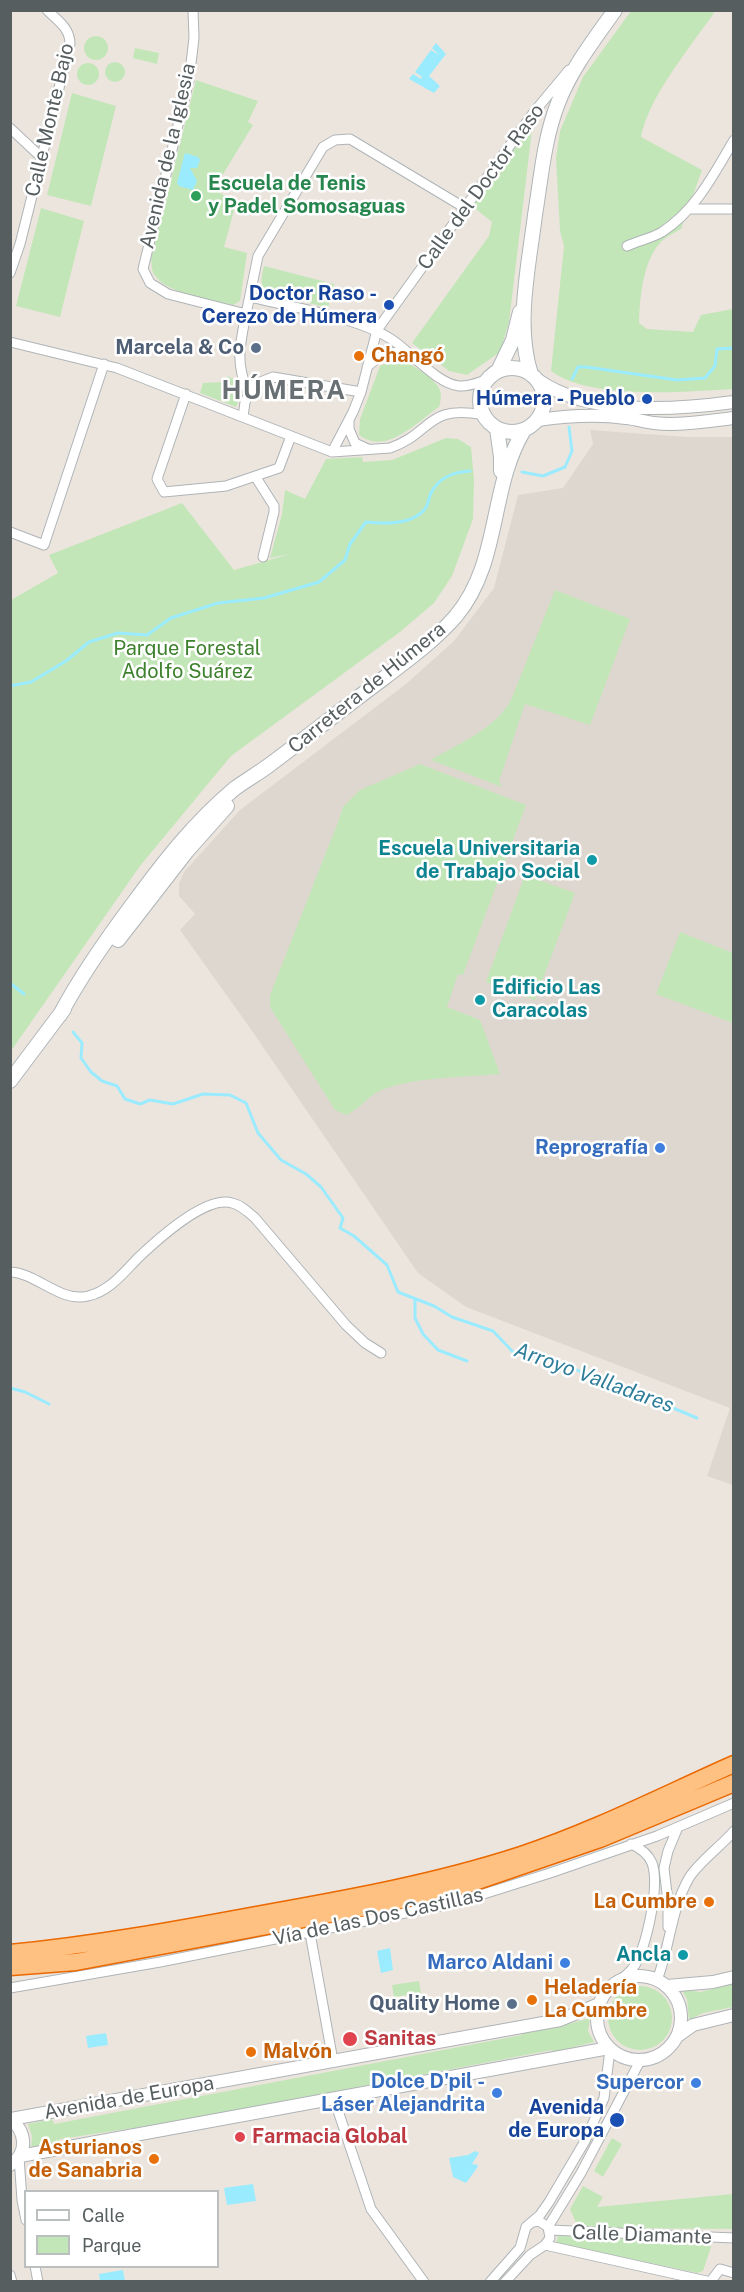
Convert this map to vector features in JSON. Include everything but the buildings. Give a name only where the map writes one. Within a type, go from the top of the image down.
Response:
[{"type":"highway","points":[[10,1953],[105,1942],[380,1893],[460,1873],[523,1854],[578,1833],[734,1764]]},
{"type":"highway","points":[[10,1967],[76,1962],[384,1904],[466,1885],[600,1839],[734,1783]]},
{"type":"main road","points":[[526,290],[526,359],[543,390],[544,402],[538,420],[524,430],[510,432],[497,429],[483,415],[479,402],[481,389],[486,380],[499,369],[513,340],[526,290],[548,132],[567,84],[615,10]]},
{"type":"main road","points":[[499,369],[510,367],[535,377]]},
{"type":"main road","name":"Carretera de Húmera","points":[[497,429],[501,457],[500,499]]},
{"type":"main road","name":"Carretera de Húmera","points":[[10,1081],[60,1015],[76,985],[173,850],[203,817],[236,788],[417,653],[455,617],[471,595],[483,568],[510,456],[524,430]]},
{"type":"street","name":"Calle Monte Bajo","points":[[10,273],[42,158],[70,44],[70,34],[46,10]]},
{"type":"street","name":"Avenida de la Iglesia","points":[[193,10],[194,38],[189,80],[143,269],[150,283],[168,294],[246,314]]},
{"type":"street","name":"Calle del Doctor Raso","points":[[377,330],[534,112],[589,47]]},
{"type":"street","points":[[10,128],[42,158]]},
{"type":"street","points":[[248,392],[240,372],[238,357],[258,256],[323,147],[335,140],[350,139],[465,208]]},
{"type":"street","points":[[627,246],[661,232],[690,209],[734,140]]},
{"type":"street","points":[[690,209],[734,209]]},
{"type":"street","points":[[250,297],[377,330],[439,377],[454,385],[469,386],[486,380]]},
{"type":"street","points":[[332,452],[361,392],[377,330]]},
{"type":"street","points":[[12,343],[104,364],[332,452],[373,450],[398,445],[435,418],[447,413],[466,412],[483,415]]},
{"type":"street","points":[[367,367],[379,357],[390,352],[414,357]]},
{"type":"street","points":[[10,532],[44,545],[104,364]]},
{"type":"street","points":[[240,372],[257,382]]},
{"type":"street","points":[[243,417],[248,392],[257,382],[273,377],[361,392]]},
{"type":"street","points":[[535,377],[554,392],[626,418],[654,423],[734,418]]},
{"type":"street","points":[[186,394],[158,479],[164,492],[226,486],[279,468],[291,436]]},
{"type":"street","points":[[538,420],[602,410],[666,408],[734,402]]},
{"type":"street","points":[[349,420],[349,429],[356,443],[373,450]]},
{"type":"street","points":[[255,476],[273,506],[274,512],[263,557]]},
{"type":"street","points":[[10,1272],[21,1273],[75,1297],[91,1296],[113,1283],[154,1243],[196,1212],[211,1204],[231,1202],[255,1218],[346,1325],[365,1343],[381,1353]]},
{"type":"street","name":"Vía de las Dos Castillas","points":[[10,1988],[75,1978],[455,1903],[631,1844],[734,1803]]},
{"type":"street","points":[[662,1983],[668,1902],[664,1868],[678,1827]]},
{"type":"street","points":[[667,1939],[690,1876],[734,1831]]},
{"type":"street","points":[[622,1979],[646,1976],[662,1983],[676,1996],[681,2008],[682,2022],[679,2034],[670,2048],[656,2057],[640,2061],[624,2058],[610,2049],[599,2033],[596,2019],[604,1994],[635,1966],[647,1934],[653,1897],[653,1864],[648,1855],[631,1844]]},
{"type":"street","points":[[310,1933],[333,2061]]},
{"type":"street","points":[[662,1983],[704,1983],[734,1977]]},
{"type":"street","name":"Avenida de Europa","points":[[11,2119],[560,2020],[599,2004]]},
{"type":"street","points":[[679,2034],[693,2025],[734,2015]]},
{"type":"street","points":[[490,2282],[520,2248],[526,2227],[549,2202],[593,2124],[604,2098],[610,2049]]},
{"type":"street","name":"Avenida de Europa","points":[[16,2159],[610,2049]]},
{"type":"street","points":[[549,2229],[640,2061]]},
{"type":"street","points":[[334,2099],[371,2209],[424,2282]]},
{"type":"street","points":[[11,2119],[22,2132],[24,2140],[16,2159],[24,2212]]},
{"type":"street","points":[[505,2282],[530,2254],[543,2246],[550,2238],[549,2229],[544,2223],[533,2222]]},
{"type":"street","name":"Calle Diamante","points":[[549,2229],[732,2238]]},
{"type":"street","points":[[524,2236],[527,2243],[533,2247],[543,2246],[711,2281],[720,2269],[734,2273]]},
{"type":"street","points":[[10,2275],[12,2282]]},
{"type":"shaded area","points":[[590,430],[687,437],[733,437],[733,1485],[707,1476],[730,1408],[466,1307],[418,1273],[180,930],[195,914],[179,896],[179,883],[184,872],[240,810],[406,684],[454,641],[494,588],[518,495],[563,488],[593,444]]},
{"type":"green space","points":[[631,11],[712,11],[714,13],[661,89],[645,122],[641,137],[702,170],[681,229],[664,239],[651,256],[642,289],[639,323],[647,329],[693,332],[701,315],[733,309],[733,389],[690,392],[613,390],[568,380],[551,371],[564,246],[560,231],[556,158],[560,131],[583,77]]},
{"type":"green space","points":[[96,36],[101,37],[107,43],[107,53],[101,59],[96,60],[91,59],[85,53],[84,48],[85,43],[91,37]]},
{"type":"green space","points":[[135,48],[159,53],[157,64],[133,58]]},
{"type":"green space","points":[[115,62],[122,65],[125,72],[122,79],[115,82],[108,79],[105,72],[108,65]]},
{"type":"green space","points":[[88,63],[96,66],[99,74],[96,82],[88,85],[80,82],[77,74],[80,66]]},
{"type":"green space","name":"Escuela de Tenis y Padel Somosaguas","points":[[196,80],[258,101],[248,122],[253,125],[214,189],[236,203],[224,247],[247,253],[240,301],[233,305],[192,296],[171,288],[156,277],[152,269],[151,259]]},
{"type":"green space","points":[[72,93],[116,106],[91,206],[47,195]]},
{"type":"green space","points":[[530,127],[532,130],[509,322],[500,352],[467,375],[449,371],[412,343],[489,236],[492,222],[472,206]]},
{"type":"green space","points":[[41,208],[84,221],[60,317],[16,306]]},
{"type":"green space","points":[[264,266],[334,284],[328,308],[265,291],[262,282]]},
{"type":"green space","points":[[394,359],[412,365],[436,384],[440,390],[440,405],[401,434],[380,442],[369,440],[359,435],[360,419],[380,366]]},
{"type":"green space","points":[[228,376],[235,380],[239,392],[236,407],[200,393],[203,383],[224,382]]},
{"type":"green space","name":"Parque Forestal Adolfo Suárez","points":[[446,438],[458,439],[471,447],[474,480],[473,519],[452,576],[434,603],[400,632],[231,756],[140,866],[11,1051],[11,600],[58,573],[49,555],[182,503],[234,570],[290,554],[270,558],[282,514],[285,490],[305,499],[326,459],[362,457],[363,462],[392,460]]},
{"type":"green space","points":[[555,590],[630,619],[590,725],[525,704],[499,781],[502,787],[431,760],[486,728],[504,710],[511,700]]},
{"type":"green space","points":[[420,764],[526,805],[463,975],[458,974],[447,1007],[480,1020],[500,1074],[441,1078],[397,1085],[379,1091],[346,1115],[335,1110],[270,1007],[270,995],[343,807],[360,790]]},
{"type":"green space","points":[[525,875],[575,893],[535,1000],[486,982]]},
{"type":"green space","points":[[680,932],[733,953],[733,1023],[656,994]]},
{"type":"green space","points":[[419,1981],[421,1993],[394,1997],[392,1985]]},
{"type":"green space","points":[[733,1984],[733,2007],[703,2013],[689,2020],[687,1999],[681,1989],[700,1992]]},
{"type":"green space","points":[[640,1986],[658,1992],[666,2000],[672,2018],[666,2036],[658,2044],[640,2050],[622,2044],[614,2036],[608,2018],[614,2000],[622,1992]]},
{"type":"green space","points":[[590,2018],[588,2031],[594,2042],[554,2054],[552,2050],[174,2122],[60,2139],[60,2144],[31,2149],[32,2136],[28,2124],[52,2119],[54,2124],[522,2035],[522,2033],[555,2028]]},
{"type":"green space","points":[[612,2138],[622,2144],[603,2177],[594,2171]]},
{"type":"green space","points":[[583,2186],[603,2197],[597,2207],[733,2194],[733,2229],[586,2228],[576,2223],[570,2209]]},
{"type":"green space","points":[[558,2236],[706,2241],[711,2247],[703,2271],[697,2273],[556,2243]]},
{"type":"water","points":[[436,43],[446,54],[429,76],[440,86],[434,93],[409,79],[413,74],[421,79],[422,77],[415,72],[431,50],[439,55],[432,48]]},
{"type":"water","points":[[185,153],[198,157],[200,160],[197,168],[190,168],[197,181],[193,190],[179,186],[177,183]]},
{"type":"water","points":[[390,1948],[393,1970],[381,1973],[377,1951]]},
{"type":"water","points":[[106,2033],[108,2045],[88,2048],[86,2036]]},
{"type":"water","points":[[475,2151],[479,2153],[472,2164],[478,2165],[466,2183],[453,2177],[449,2158],[468,2155]]},
{"type":"water","points":[[253,2184],[256,2201],[227,2205],[224,2188]]},
{"type":"water","points":[[123,2270],[125,2281],[100,2281],[99,2274]]},
{"type":"waterway","points":[[572,379],[578,367],[677,380],[705,378],[715,366],[717,349],[734,348]]},
{"type":"waterway","points":[[522,472],[543,476],[565,467],[572,451],[569,427]]},
{"type":"waterway","points":[[10,686],[31,682],[66,661],[89,642],[118,633],[147,635],[171,618],[218,603],[264,598],[319,582],[345,560],[350,544],[366,522],[405,521],[419,515],[426,508],[431,493],[442,479],[452,474],[470,471]]},
{"type":"waterway","name":"Arroyo Valladares","points":[[10,983],[24,994]]},
{"type":"waterway","name":"Arroyo Valladares","points":[[73,1032],[82,1043],[81,1058],[91,1072],[102,1081],[117,1086],[125,1099],[140,1104],[150,1100],[173,1104],[203,1094],[230,1095],[246,1103],[258,1133],[281,1160],[306,1174],[321,1187],[343,1218],[340,1228],[354,1236],[387,1265],[398,1292],[434,1306],[452,1317],[493,1331],[514,1353],[529,1357],[540,1355],[560,1362],[697,1418]]},
{"type":"waterway","points":[[415,1299],[415,1318],[423,1334],[438,1350],[467,1361]]},
{"type":"waterway","points":[[10,1388],[25,1392],[49,1404]]},
{"type":"place","name":"Escuela de Tenis y Padel Somosaguas","points":[[196,196]]},
{"type":"place","name":"Doctor Raso - Cerezo de Húmera","points":[[389,305]]},
{"type":"place","name":"Marcela & Co","points":[[256,348]]},
{"type":"place","name":"Changó","points":[[359,356]]},
{"type":"place","name":"Húmera - Pueblo","points":[[647,399]]},
{"type":"place","name":"Escuela Universitaria de Trabajo Social","points":[[592,860]]},
{"type":"place","name":"Edificio Las Caracolas","points":[[480,1000]]},
{"type":"place","name":"Reprografía","points":[[660,1148]]},
{"type":"place","name":"La Cumbre","points":[[709,1902]]},
{"type":"place","name":"Ancla","points":[[683,1955]]},
{"type":"place","name":"Marco Aldani","points":[[565,1963]]},
{"type":"place","name":"Heladería La Cumbre","points":[[532,2000]]},
{"type":"place","name":"Quality Home","points":[[512,2004]]},
{"type":"place","name":"Sanitas","points":[[350,2039]]},
{"type":"place","name":"Malvón","points":[[251,2052]]},
{"type":"place","name":"Supercor","points":[[696,2083]]},
{"type":"place","name":"Dolce D'pil - Láser Alejandrita","points":[[497,2093]]},
{"type":"place","name":"Avenida de Europa","points":[[617,2120]]},
{"type":"place","name":"Farmacia Global","points":[[240,2137]]},
{"type":"place","name":"Asturianos de Sanabria","points":[[154,2159]]},
{"type":"district","name":"HÚMERA","points":[[284,391]]}]
